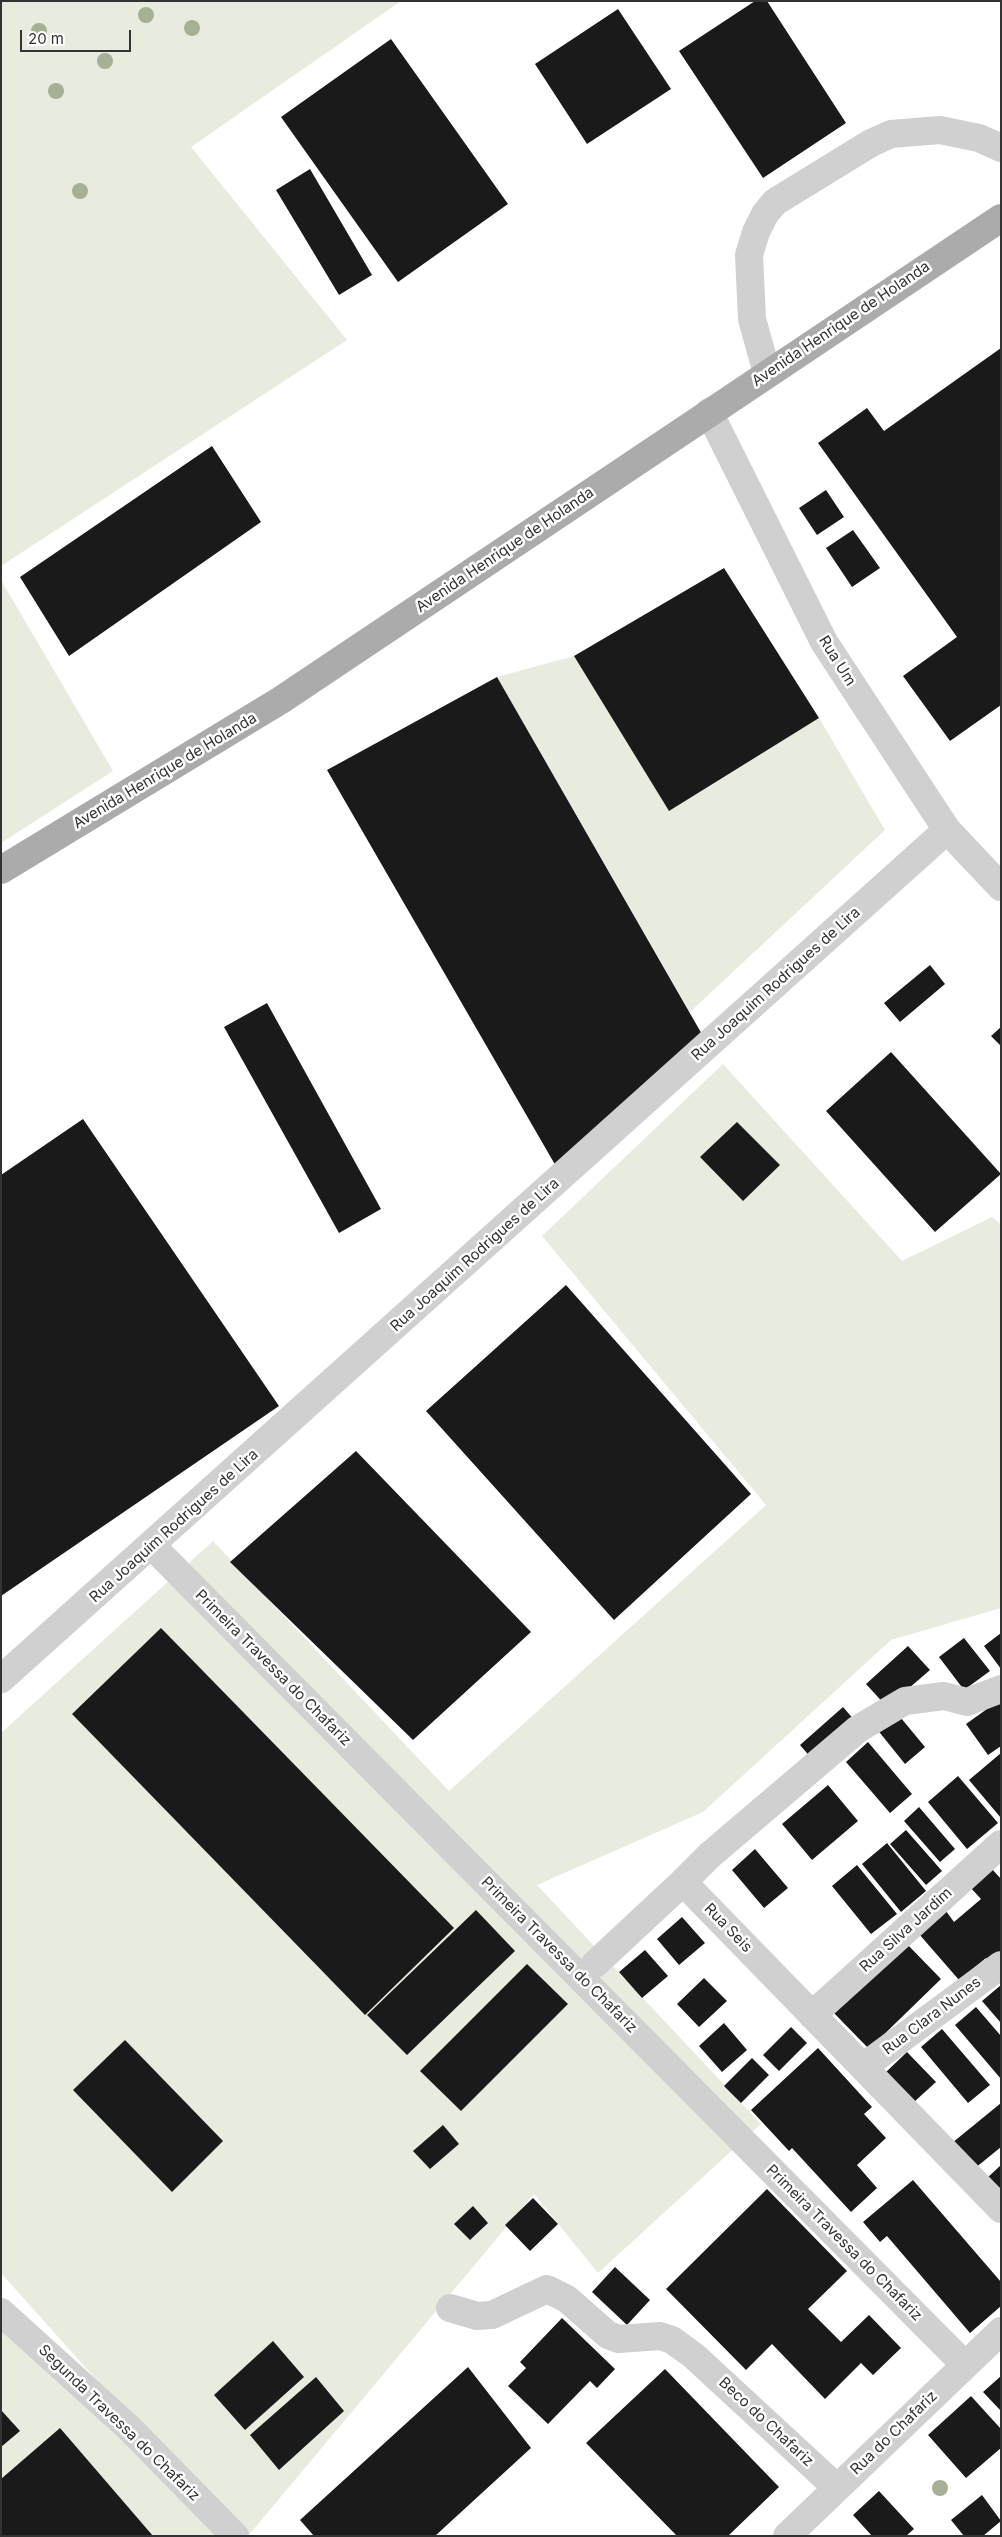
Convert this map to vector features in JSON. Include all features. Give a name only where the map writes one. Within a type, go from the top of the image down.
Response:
[{"type":"main road","name":"Avenida Henrique de Holanda","points":[[1,870],[281,700],[1001,218]]},
{"type":"street","points":[[767,373],[752,319],[749,255],[756,232],[765,214],[775,202],[871,143],[891,134],[940,130],[979,138],[1001,148]]},
{"type":"street","name":"Rua Um","points":[[709,412],[824,642],[947,830],[1001,887]]},
{"type":"street","name":"Rua Joaquim Rodrigues de Lira","points":[[1,1679],[152,1546],[947,830]]},
{"type":"street","name":"Primeira Travessa do Chafariz","points":[[152,1546],[965,2365]]},
{"type":"street","points":[[595,1964],[683,1882],[710,1854],[858,1729],[904,1701],[944,1696],[967,1702],[1001,1688]]},
{"type":"street","name":"Rua Silva Jardim","points":[[812,2015],[1001,1844]]},
{"type":"street","name":"Rua Seis","points":[[683,1882],[1001,2209]]},
{"type":"street","name":"Rua Clara Nunes","points":[[863,2067],[1001,1965]]},
{"type":"street","name":"Beco do Chafariz","points":[[450,2308],[484,2317],[492,2315],[529,2296],[547,2290],[556,2292],[568,2299],[608,2335],[619,2339],[660,2336],[672,2340],[694,2356],[837,2488]]},
{"type":"street","name":"Segunda Travessa do Chafariz","points":[[1,2312],[129,2428],[235,2536]]},
{"type":"street","name":"Rua do Chafariz","points":[[788,2536],[1001,2331]]},
{"type":"shaded area","points":[[1,1],[401,1],[191,147],[347,340],[1,566]]},
{"type":"shaded area","points":[[1,580],[113,771],[1,843]]},
{"type":"shaded area","points":[[574,656],[669,811],[819,718],[885,830],[690,1012],[497,677]]},
{"type":"shaded area","points":[[723,1064],[902,1261],[992,1217],[1001,1225],[1001,1608],[891,1640],[703,1812],[537,1885],[761,2124],[598,2273],[534,2194],[248,2536],[236,2536],[1,2273],[1,1733],[213,1541],[449,1791],[766,1505],[542,1236]]},
{"type":"shaded area","points":[[1,2326],[233,2536],[1,2536]]},
{"type":"building","points":[[755,1],[767,1],[846,123],[763,178],[679,51]]},
{"type":"building","points":[[618,9],[671,89],[587,144],[535,64]]},
{"type":"building","points":[[391,39],[508,204],[398,282],[281,117]]},
{"type":"building","points":[[310,169],[372,275],[339,295],[276,190]]},
{"type":"building","points":[[1001,348],[1001,705],[950,741],[903,676],[957,637],[818,443],[867,408],[884,431]]},
{"type":"building","points":[[212,446],[261,522],[69,656],[20,577]]},
{"type":"building","points":[[826,490],[844,517],[817,535],[799,508]]},
{"type":"building","points":[[853,530],[880,568],[852,587],[826,548]]},
{"type":"building","points":[[724,568],[819,718],[669,811],[574,656]]},
{"type":"building","points":[[497,677],[703,1036],[557,1168],[327,770]]},
{"type":"building","points":[[930,965],[945,984],[900,1022],[884,1003]]},
{"type":"building","points":[[267,1003],[381,1209],[339,1233],[224,1027]]},
{"type":"building","points":[[1001,1027],[1001,1046],[991,1036]]},
{"type":"building","points":[[891,1052],[1001,1174],[935,1232],[826,1111]]},
{"type":"building","points":[[83,1119],[279,1406],[1,1596],[1,1175]]},
{"type":"building","points":[[737,1122],[780,1165],[743,1201],[700,1157]]},
{"type":"building","points":[[566,1285],[751,1494],[614,1620],[426,1411]]},
{"type":"building","points":[[356,1451],[531,1632],[413,1740],[230,1562]]},
{"type":"building","points":[[161,1628],[454,1928],[365,2015],[72,1714]]},
{"type":"building","points":[[1001,1633],[1001,1669],[984,1646]]},
{"type":"building","points":[[964,1638],[990,1671],[964,1690],[939,1657]]},
{"type":"building","points":[[908,1646],[930,1670],[887,1707],[866,1684]]},
{"type":"building","points":[[1001,1699],[1001,1746],[988,1755],[966,1724]]},
{"type":"building","points":[[843,1707],[856,1722],[812,1759],[800,1745]]},
{"type":"building","points":[[896,1712],[925,1747],[905,1764],[876,1728]]},
{"type":"building","points":[[868,1742],[912,1794],[890,1813],[846,1762]]},
{"type":"building","points":[[1001,1753],[1001,1818],[969,1780]]},
{"type":"building","points":[[958,1776],[998,1823],[967,1849],[928,1802]]},
{"type":"building","points":[[828,1785],[858,1821],[812,1860],[782,1824]]},
{"type":"building","points":[[919,1807],[955,1849],[940,1862],[904,1821]]},
{"type":"building","points":[[906,1830],[942,1871],[926,1885],[890,1844]]},
{"type":"building","points":[[887,1843],[926,1891],[901,1912],[862,1864]]},
{"type":"building","points":[[755,1849],[788,1888],[764,1908],[732,1870]]},
{"type":"building","points":[[857,1865],[897,1914],[871,1934],[832,1886]]},
{"type":"building","points":[[992,1869],[1001,1879],[1001,1958],[992,1966],[986,1958],[959,1980],[919,1934],[946,1911],[954,1922],[981,1899],[970,1887]]},
{"type":"building","points":[[476,1910],[515,1951],[407,2055],[367,2015]]},
{"type":"building","points":[[682,1917],[705,1943],[679,1965],[657,1939]]},
{"type":"building","points":[[905,1942],[941,1979],[869,2049],[833,2012]]},
{"type":"building","points":[[645,1950],[668,1976],[642,1998],[619,1972]]},
{"type":"building","points":[[527,1964],[568,2004],[461,2111],[420,2071]]},
{"type":"building","points":[[704,1978],[727,2001],[699,2027],[677,2004]]},
{"type":"building","points":[[1001,1985],[1001,2023],[982,2001]]},
{"type":"building","points":[[976,2007],[1001,2036],[1001,2079],[955,2025]]},
{"type":"building","points":[[724,2023],[747,2050],[722,2072],[699,2046]]},
{"type":"building","points":[[791,2027],[807,2043],[779,2071],[763,2055]]},
{"type":"building","points":[[942,2029],[990,2085],[968,2103],[921,2047]]},
{"type":"building","points":[[125,2040],[223,2141],[172,2192],[73,2090]]},
{"type":"building","points":[[818,2048],[872,2107],[864,2114],[886,2138],[857,2165],[877,2188],[851,2212],[792,2148],[789,2151],[751,2110]]},
{"type":"building","points":[[907,2052],[936,2082],[914,2102],[885,2073]]},
{"type":"building","points":[[752,2058],[769,2075],[741,2103],[724,2086]]},
{"type":"building","points":[[1001,2103],[1001,2147],[974,2169],[952,2143]]},
{"type":"building","points":[[443,2125],[459,2144],[430,2169],[413,2151]]},
{"type":"building","points":[[1001,2165],[1001,2195],[986,2179]]},
{"type":"building","points":[[913,2180],[1001,2282],[1001,2306],[970,2333],[887,2236],[880,2242],[863,2222]]},
{"type":"building","points":[[767,2189],[847,2271],[808,2309],[841,2342],[869,2315],[901,2348],[873,2375],[861,2363],[825,2399],[772,2344],[746,2370],[666,2289]]},
{"type":"building","points":[[533,2198],[558,2224],[530,2251],[505,2225]]},
{"type":"building","points":[[473,2206],[488,2223],[470,2240],[454,2224]]},
{"type":"building","points":[[615,2267],[650,2300],[627,2325],[592,2292]]},
{"type":"building","points":[[562,2318],[615,2369],[597,2388],[590,2381],[548,2424],[508,2386],[526,2368],[520,2362]]},
{"type":"building","points":[[273,2341],[304,2377],[245,2430],[214,2395]]},
{"type":"building","points":[[468,2367],[531,2448],[435,2536],[314,2536],[300,2520]]},
{"type":"building","points":[[665,2369],[779,2487],[728,2536],[677,2536],[586,2443]]},
{"type":"building","points":[[1001,2376],[1001,2411],[983,2392]]},
{"type":"building","points":[[316,2377],[344,2411],[279,2470],[250,2435]]},
{"type":"building","points":[[971,2396],[1001,2429],[1001,2448],[966,2478],[928,2435]]},
{"type":"building","points":[[1,2410],[20,2431],[1,2447]]},
{"type":"building","points":[[60,2428],[153,2536],[1,2536],[1,2479]]},
{"type":"building","points":[[879,2491],[914,2529],[906,2536],[872,2536],[853,2515]]},
{"type":"building","points":[[982,2495],[1001,2521],[983,2536],[964,2536],[951,2520]]}]
